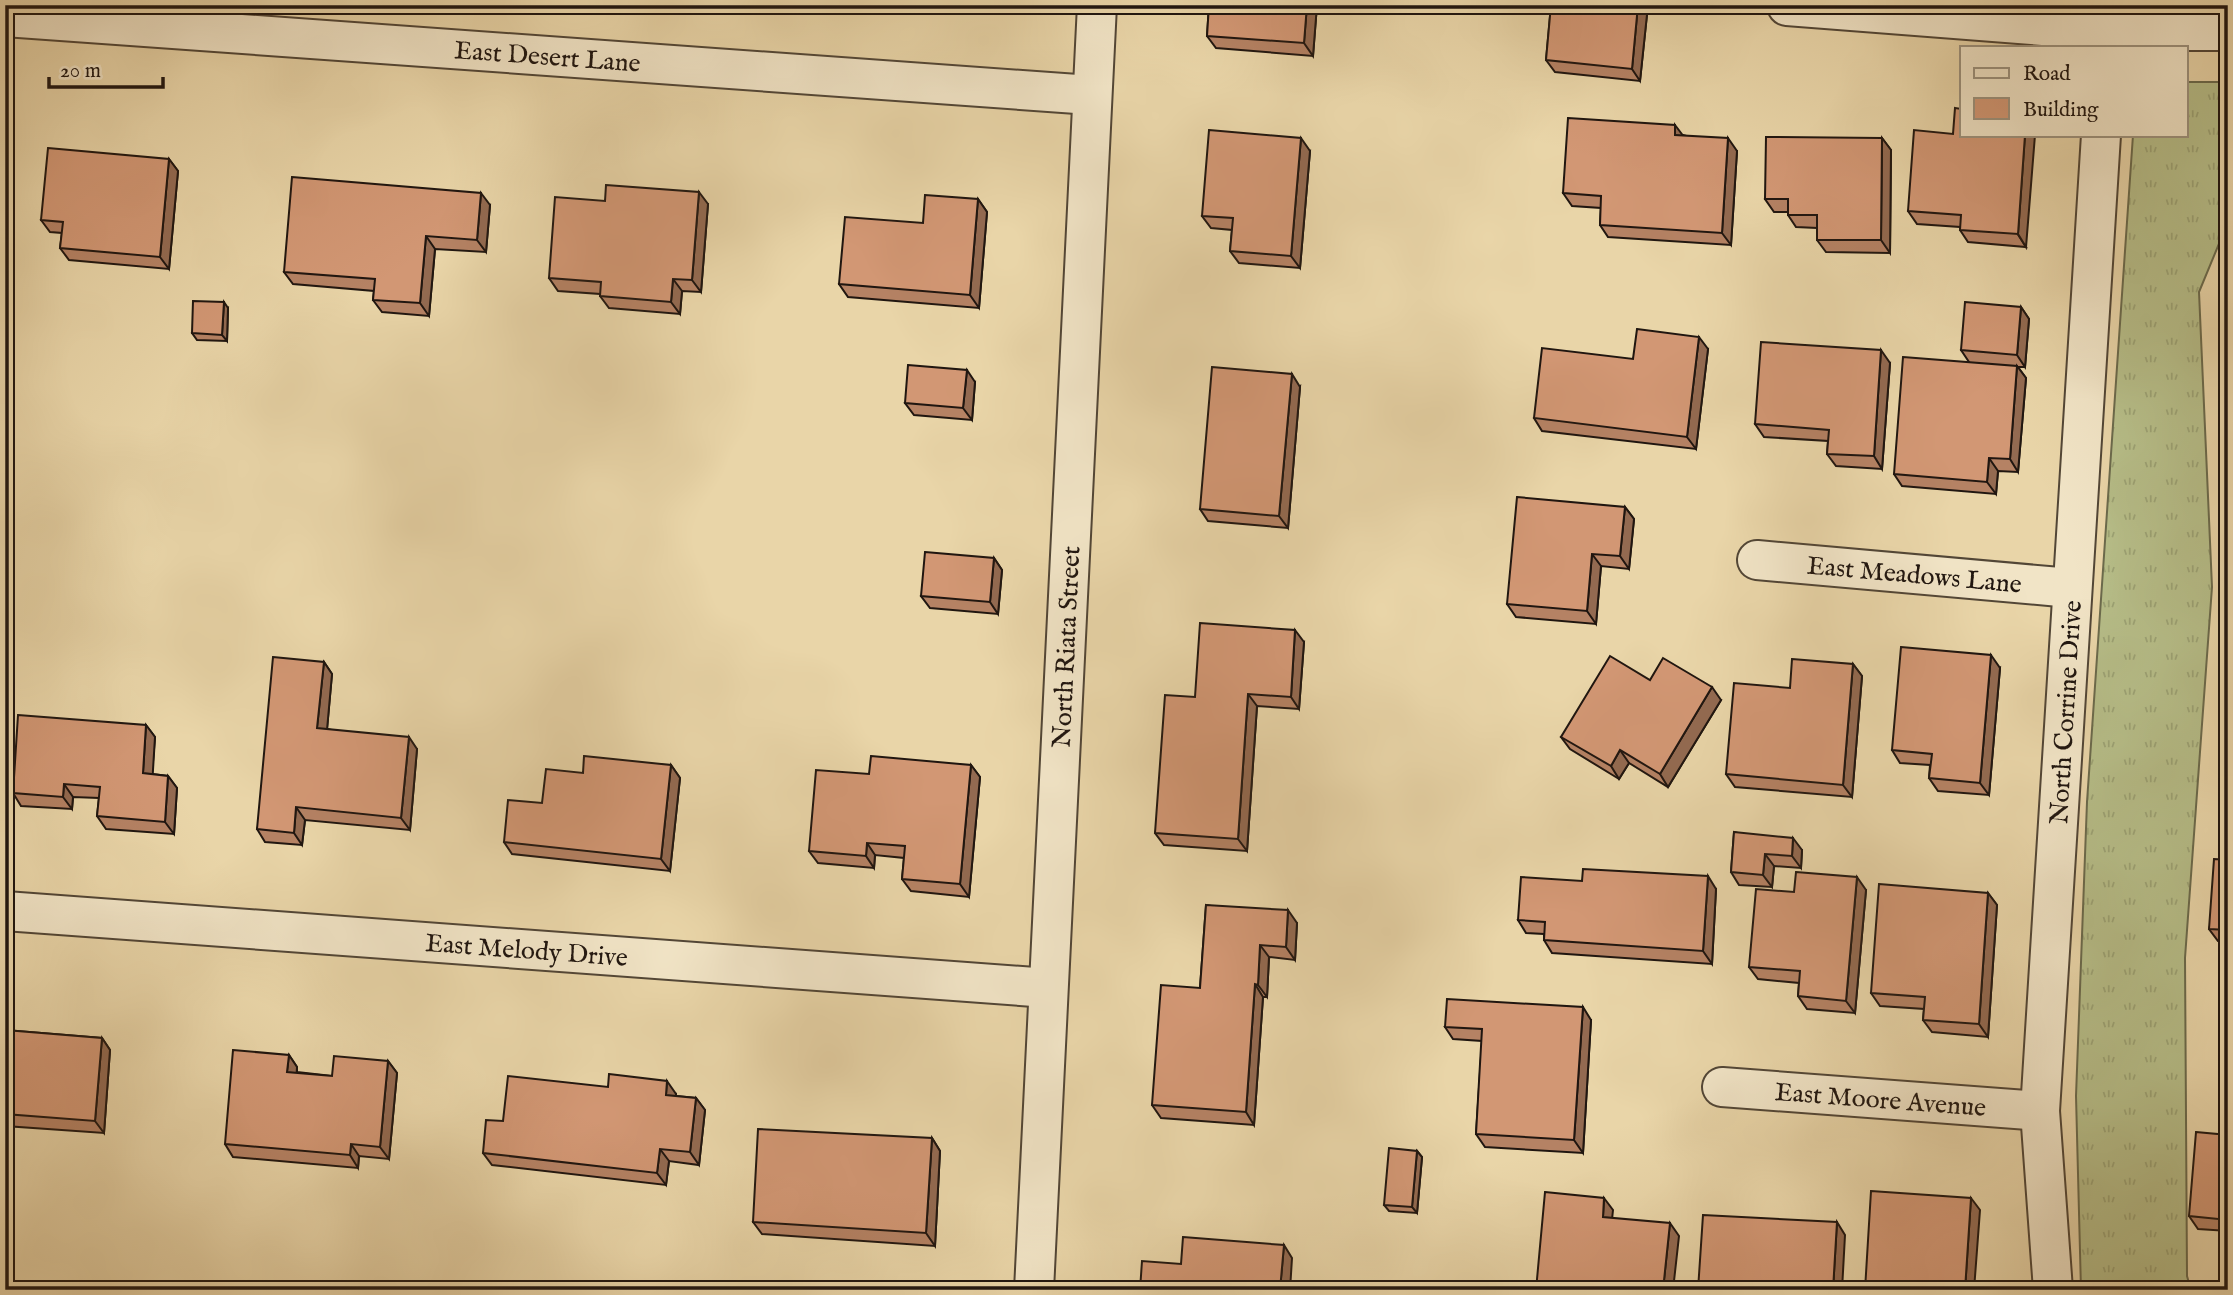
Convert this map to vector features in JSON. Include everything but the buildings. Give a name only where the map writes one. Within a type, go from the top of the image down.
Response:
[{"type":"street","name":"North Riata Street","points":[[1034,1290],[1097,5]]},
{"type":"street","points":[[1787,6],[2107,39],[2228,31]]},
{"type":"street","name":"East Desert Lane","points":[[5,17],[1091,96]]},
{"type":"street","name":"North Corrine Drive","points":[[2053,1290],[2040,1111],[2101,136]]},
{"type":"street","name":"East Meadows Lane","points":[[1757,560],[2071,588]]},
{"type":"street","name":"East Melody Drive","points":[[5,911],[1048,988]]},
{"type":"street","name":"East Moore Avenue","points":[[1722,1087],[2040,1111]]},
{"type":"green space","points":[[2188,82],[2228,82],[2228,222],[2199,292],[2212,587],[2185,958],[2187,1276],[2191,1290],[2081,1290],[2076,1096],[2087,802],[2133,136],[2188,136]]}]
